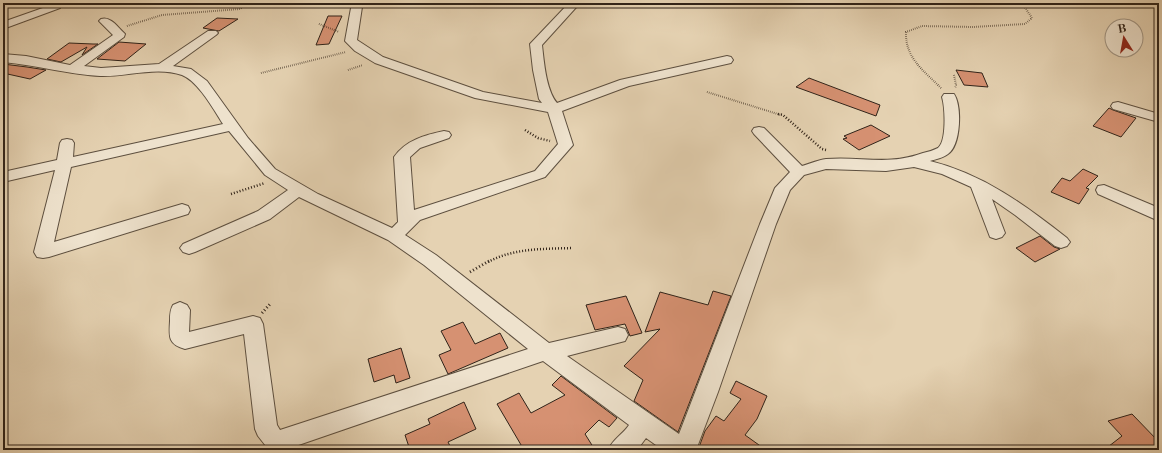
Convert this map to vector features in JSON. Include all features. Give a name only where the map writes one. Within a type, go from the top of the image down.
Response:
[{"type":"street","points":[[353,3],[357,7],[355,44],[379,60],[480,95],[554,110],[625,83],[726,60]]},
{"type":"street","points":[[394,236],[406,222],[414,216],[540,174],[566,145],[554,110],[546,99],[539,70],[536,44],[575,3]]},
{"type":"street","points":[[3,26],[56,6]]},
{"type":"street","points":[[72,69],[118,37],[119,34],[115,29],[105,21]]},
{"type":"street","points":[[162,68],[212,33]]},
{"type":"street","points":[[3,58],[26,60],[72,69],[101,72],[162,68],[180,70],[196,78],[262,164],[280,179],[352,217],[394,236],[430,260],[546,352],[643,423],[683,450],[707,392],[768,224],[783,188],[800,172],[825,164],[886,166],[914,162],[943,151],[948,145],[951,136],[951,104],[949,97]]},
{"type":"street","points":[[1118,106],[1159,118]]},
{"type":"street","points":[[3,177],[232,126]]},
{"type":"street","points":[[758,131],[800,172]]},
{"type":"street","points":[[406,222],[402,157],[406,150],[444,135]]},
{"type":"street","points":[[67,143],[64,164],[43,252],[182,210]]},
{"type":"street","points":[[914,162],[947,170],[978,184],[1028,216],[1061,242]]},
{"type":"street","points":[[978,184],[996,233]]},
{"type":"street","points":[[189,248],[264,215],[299,190]]},
{"type":"street","points":[[1104,190],[1159,215]]},
{"type":"street","points":[[180,310],[179,336],[185,341],[253,324],[266,429],[276,442],[546,352],[618,335]]},
{"type":"street","points":[[620,450],[632,440],[643,423]]},
{"type":"path","points":[[115,29],[162,15],[240,9],[248,3]]},
{"type":"path","points":[[949,97],[923,72],[909,54],[904,42],[906,32],[922,26],[1025,24],[1032,18],[1022,3]]},
{"type":"path","points":[[320,24],[336,29],[355,44]]},
{"type":"path","points":[[261,72],[355,44]]},
{"type":"path","points":[[707,92],[783,115],[822,149],[828,151]]},
{"type":"path","points":[[525,130],[546,141],[566,145]]},
{"type":"path","points":[[231,194],[280,179]]},
{"type":"path","points":[[455,280],[500,256],[509,253],[523,250],[572,248]]},
{"type":"building","points":[[328,16],[342,16],[329,44],[316,45]]},
{"type":"building","points":[[217,18],[238,19],[219,31],[203,28]]},
{"type":"building","points":[[119,42],[146,44],[125,61],[97,59]]},
{"type":"building","points":[[69,43],[98,44],[82,55],[87,47],[61,62],[47,59]]},
{"type":"building","points":[[3,64],[46,70],[30,79],[3,73]]},
{"type":"building","points":[[956,70],[982,73],[988,87],[964,85]]},
{"type":"building","points":[[809,78],[880,105],[876,116],[796,87]]},
{"type":"building","points":[[1109,108],[1136,118],[1121,137],[1093,126]]},
{"type":"building","points":[[871,125],[890,136],[859,150],[843,139],[847,138],[844,136]]},
{"type":"building","points":[[1083,169],[1098,176],[1086,188],[1089,189],[1079,204],[1051,192],[1062,178],[1070,181]]},
{"type":"building","points":[[1040,236],[1054,247],[1060,249],[1035,262],[1016,248]]},
{"type":"building","points":[[713,291],[731,296],[678,432],[634,401],[643,380],[624,366],[660,329],[645,332],[660,292],[708,305]]},
{"type":"building","points":[[626,296],[642,333],[630,336],[625,324],[595,330],[586,305]]},
{"type":"building","points":[[463,322],[475,344],[500,333],[508,348],[448,374],[439,355],[451,350],[441,331]]},
{"type":"building","points":[[401,348],[410,378],[396,383],[394,375],[374,382],[368,359]]},
{"type":"building","points":[[561,376],[617,418],[609,427],[599,420],[585,434],[595,450],[524,450],[497,404],[519,393],[531,413],[565,395],[552,385]]},
{"type":"building","points":[[736,381],[767,396],[757,419],[745,435],[766,450],[698,450],[705,431],[716,416],[724,421],[741,399],[730,393]]},
{"type":"building","points":[[464,402],[476,429],[448,442],[452,450],[410,450],[405,435],[430,424],[428,419]]},
{"type":"building","points":[[1132,414],[1159,442],[1159,450],[1104,450],[1122,436],[1108,421]]}]
